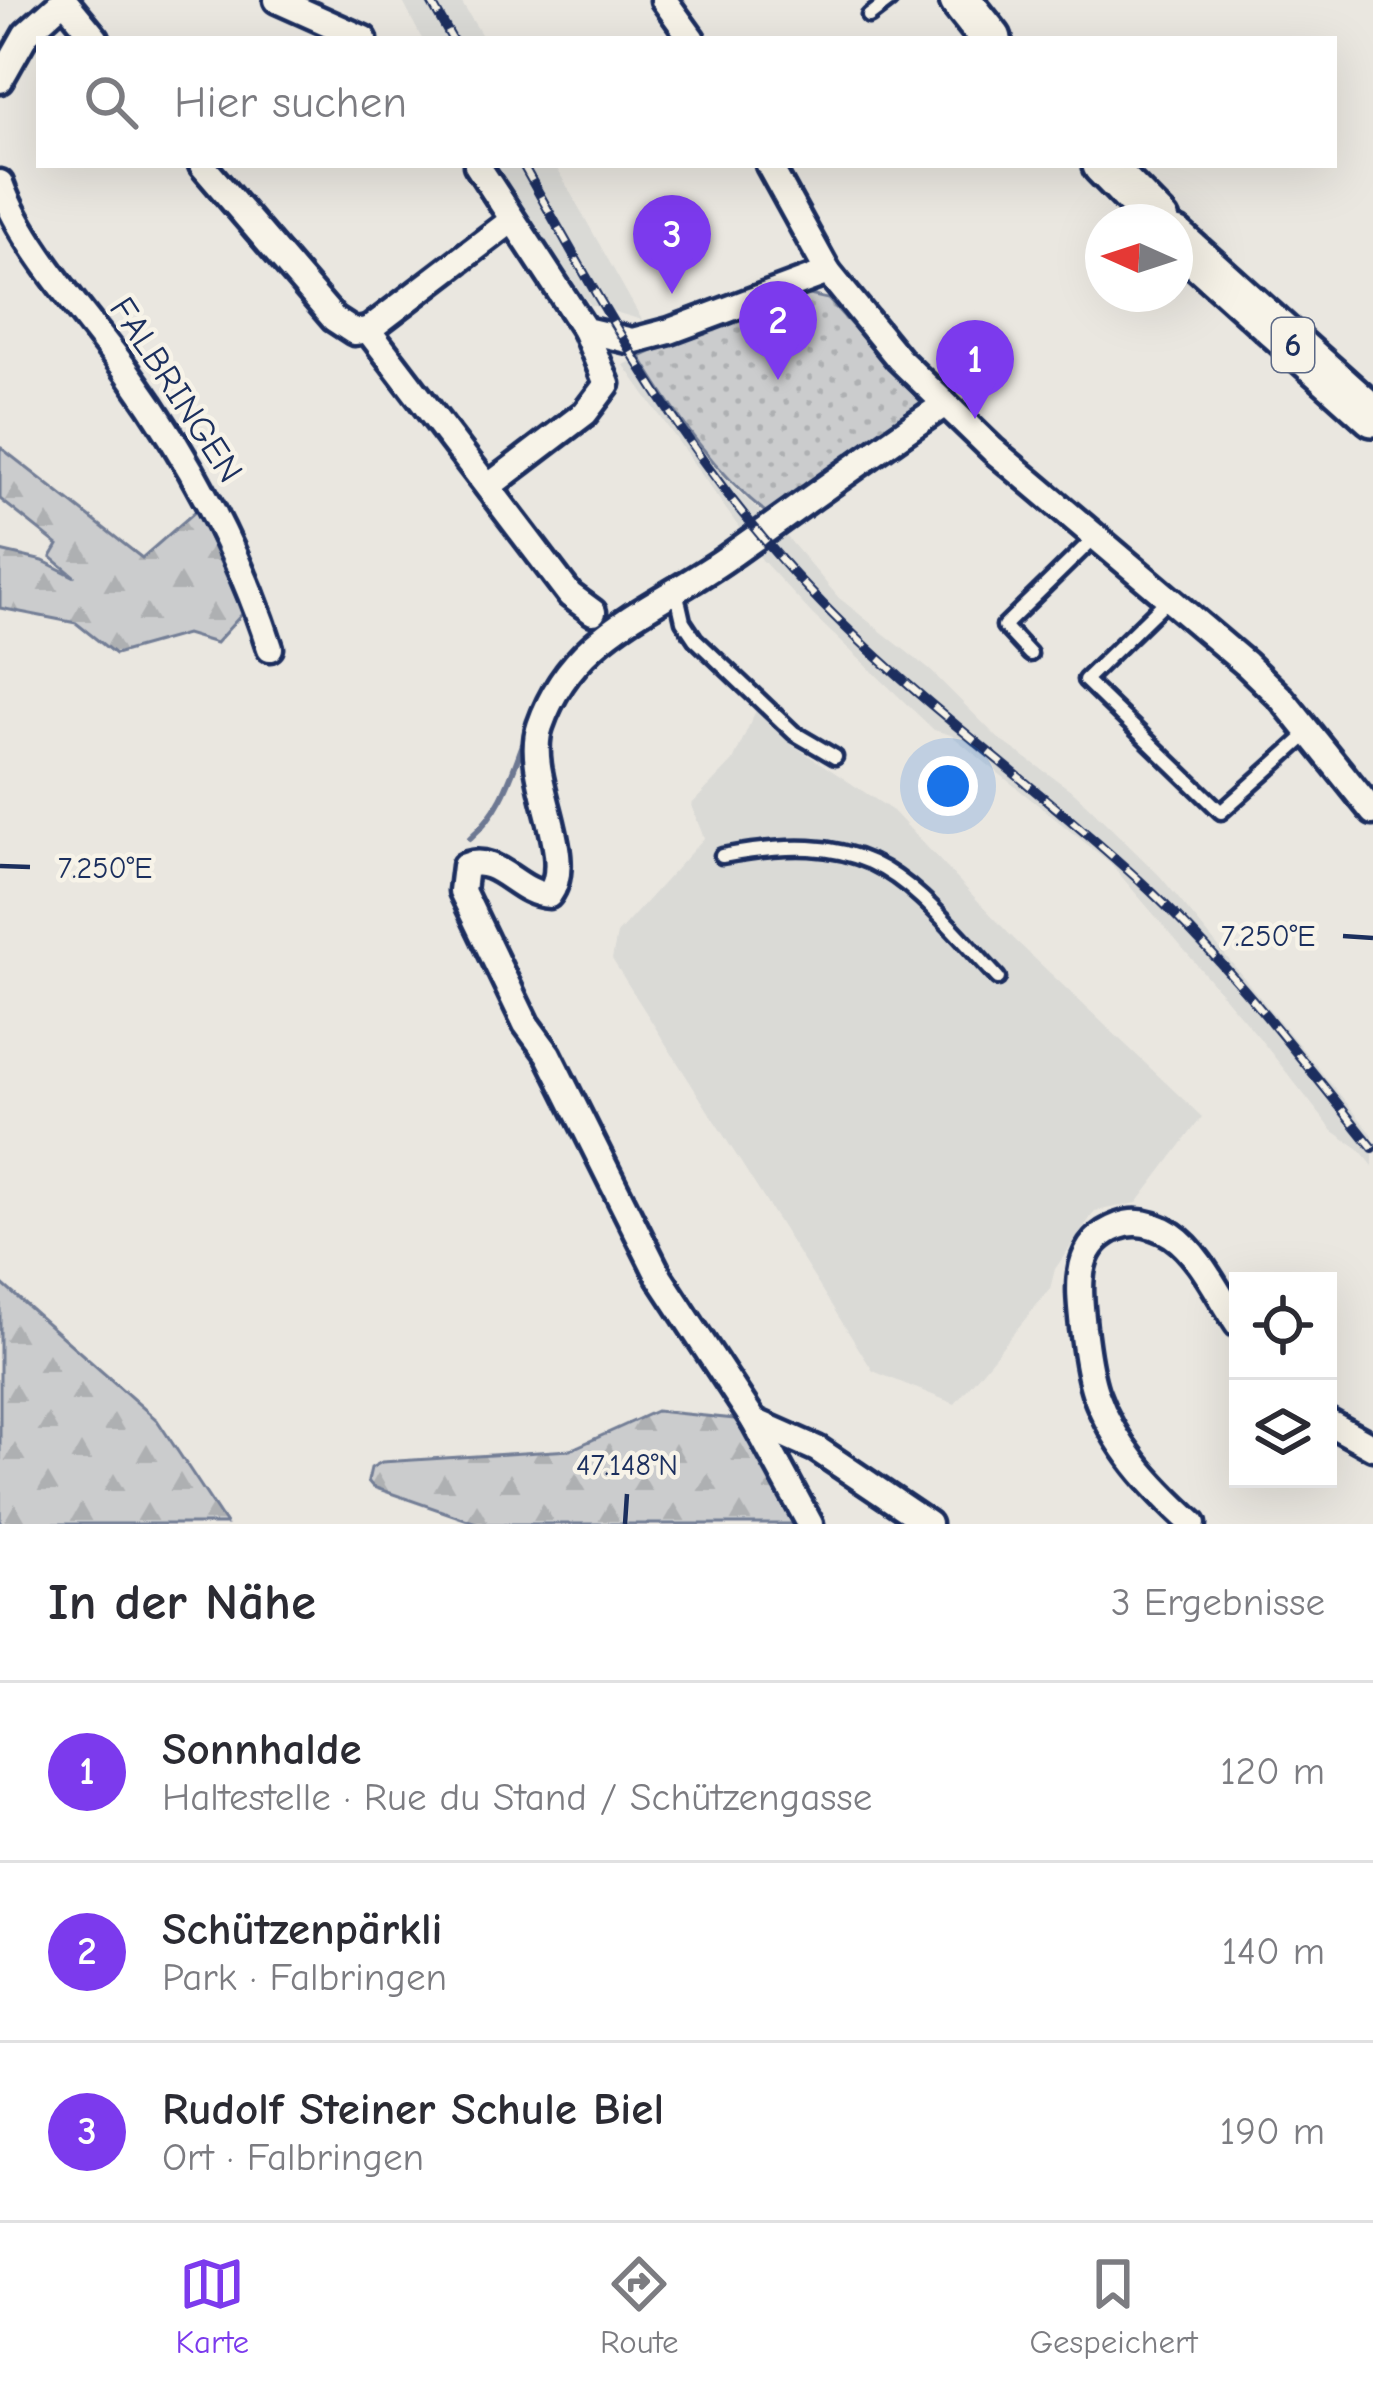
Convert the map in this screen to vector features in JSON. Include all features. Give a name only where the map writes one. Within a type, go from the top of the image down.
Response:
[{"type":"main road","points":[[960,0],[989,36]]},
{"type":"main road","points":[[1106,168],[1141,204]]},
{"type":"main road","name":"6","points":[[1193,254],[1373,416]]},
{"type":"street","points":[[0,80],[26,34],[64,0],[94,36]]},
{"type":"street","points":[[277,0],[359,36]]},
{"type":"street","points":[[664,0],[690,36]]},
{"type":"street","points":[[205,168],[334,319],[354,332],[368,330],[511,221]]},
{"type":"street","points":[[479,168],[585,330],[607,384]]},
{"type":"street","points":[[771,168],[828,272],[873,330],[945,404],[1246,664],[1310,733],[1373,812]]},
{"type":"street","name":"FALBRINGEN","points":[[0,183],[38,250],[172,441],[230,548],[270,648]]},
{"type":"street","points":[[585,330],[632,341],[828,272]]},
{"type":"street","points":[[368,330],[569,596],[593,612]]},
{"type":"street","points":[[489,486],[585,413],[632,341]]},
{"type":"street","points":[[810,1524],[754,1421],[660,1278],[548,1054],[526,1024],[462,891],[461,880],[466,866],[476,862],[498,868],[534,895],[551,893],[558,869],[535,746],[560,679],[608,631],[724,560],[945,404]]},
{"type":"street","points":[[1193,1524],[1131,1461],[1096,1392],[1078,1292],[1087,1251],[1117,1226],[1135,1222],[1159,1228],[1185,1246],[1229,1311]]},
{"type":"street","points":[[754,1421],[817,1449],[928,1524]]},
{"type":"street","points":[[1337,1427],[1373,1447]]},
{"type":"lane","points":[[869,16],[890,0]]},
{"type":"lane","points":[[1030,655],[1004,626],[1096,537]]},
{"type":"lane","points":[[676,589],[682,621],[695,639],[794,733],[835,758]]},
{"type":"lane","points":[[1169,598],[1084,680],[1220,812],[1310,733]]},
{"type":"lane","points":[[722,856],[801,847],[864,856],[916,890],[998,978]]},
{"type":"shaded area","points":[[402,0],[460,0],[482,36],[420,36]]},
{"type":"shaded area","points":[[496,168],[557,168],[642,320],[591,305],[560,273]]},
{"type":"shaded area","points":[[640,357],[684,428],[839,598],[931,671],[998,738],[1075,793],[1160,876],[1373,1135],[1373,1166],[1333,1131],[1109,862],[951,735],[934,730],[762,560],[624,365]]},
{"type":"shaded area","points":[[757,708],[799,749],[893,811],[1013,938],[1202,1117],[1137,1203],[1095,1211],[1055,1269],[1050,1289],[955,1404],[873,1371],[612,959],[617,934],[704,838],[691,805],[733,761]]},
{"type":"green space","points":[[786,290],[828,299],[922,403],[769,515],[697,442],[640,357]]},
{"type":"green space","points":[[0,447],[142,558],[197,510],[243,613],[216,643],[186,634],[115,654],[76,623],[0,608],[0,551],[43,561],[75,577],[51,557],[58,545],[0,499]]},
{"type":"green space","points":[[0,1282],[157,1420],[226,1524],[0,1524]]},
{"type":"green space","points":[[656,1411],[754,1421],[810,1524],[479,1524],[373,1487],[368,1481],[371,1468],[382,1462],[570,1450]]},
{"type":"waterway","points":[[470,838],[497,806],[523,744]]},
{"type":"railway","points":[[430,0],[450,36]]},
{"type":"railway","points":[[525,168],[654,388],[768,545],[890,669],[1172,912],[1261,1010],[1373,1148]]},
{"type":"place","name":"Rudolf Steiner Schule Biel","points":[[672,294]]},
{"type":"place","name":"Schützenpärkli","points":[[778,380]]},
{"type":"place","name":"Sonnhalde","points":[[975,419]]}]
